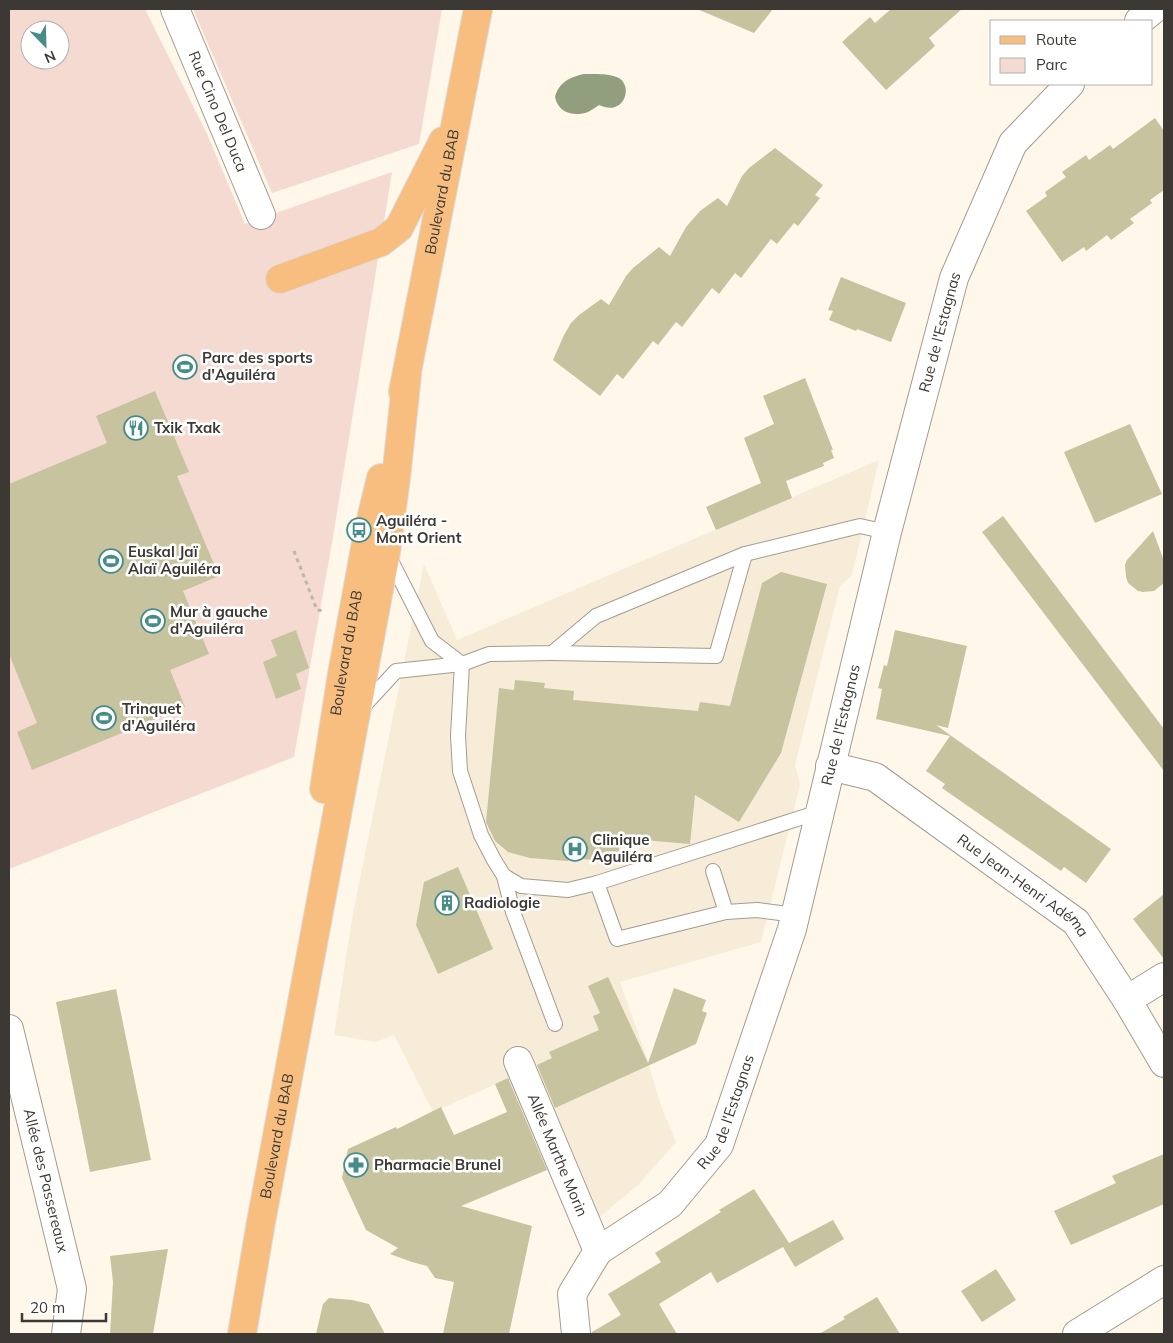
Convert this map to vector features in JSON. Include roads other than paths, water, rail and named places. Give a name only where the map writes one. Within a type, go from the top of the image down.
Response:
[{"type":"main road","name":"Boulevard du BAB","points":[[315,937],[314,867],[332,732],[368,532],[407,375],[478,9]]},
{"type":"main road","points":[[280,279],[381,242],[399,228],[444,138],[464,80]]},
{"type":"main road","name":"Boulevard du BAB","points":[[242,1334],[261,1222],[386,552],[407,375]]},
{"type":"street","name":"Rue Cino Del Duca","points":[[174,9],[261,215]]},
{"type":"street","points":[[1140,20],[1154,9]]},
{"type":"street","name":"Rue de l'Estagnas","points":[[576,1334],[572,1294],[598,1251],[670,1204],[719,1145],[792,929],[888,532],[954,278],[1013,143],[1069,85]]},
{"type":"street","name":"Rue Jean-Henri Adéma","points":[[830,766],[876,777],[1076,922],[1127,1000],[1164,1062]]},
{"type":"street","points":[[1127,1000],[1164,977]]},
{"type":"street","name":"Allée des Passereaux","points":[[9,1029],[72,1289],[66,1334]]},
{"type":"street","name":"Allée Marthe Morin","points":[[518,1060],[598,1251]]},
{"type":"street","points":[[1077,1334],[1164,1280]]},
{"type":"lane","points":[[552,653],[596,616],[745,554],[860,526],[888,532]]},
{"type":"lane","points":[[386,552],[432,641],[462,664]]},
{"type":"lane","points":[[355,715],[396,671],[462,664],[489,654],[552,653],[716,656],[745,554]]},
{"type":"lane","points":[[462,664],[458,736],[460,771],[481,834],[504,876],[513,912],[555,1024]]},
{"type":"lane","points":[[504,876],[521,886],[568,890],[597,883],[819,812]]},
{"type":"lane","points":[[713,870],[726,912]]},
{"type":"lane","points":[[597,883],[617,939],[726,912],[757,910],[795,915]]},
{"type":"place","name":"Parc des sports d'Aguiléra","points":[[185,367]]},
{"type":"place","name":"Txik Txak","points":[[136,428]]},
{"type":"place","name":"Aguiléra - Mont Orient","points":[[359,530]]},
{"type":"place","name":"Euskal Jaï Alaï Aguiléra","points":[[111,561]]},
{"type":"place","name":"Mur à gauche d'Aguiléra","points":[[153,621]]},
{"type":"place","name":"Trinquet d'Aguiléra","points":[[104,718]]},
{"type":"place","name":"Clinique Aguiléra","points":[[575,849]]},
{"type":"place","name":"Radiologie","points":[[447,903]]},
{"type":"place","name":"Pharmacie Brunel","points":[[356,1165]]}]
